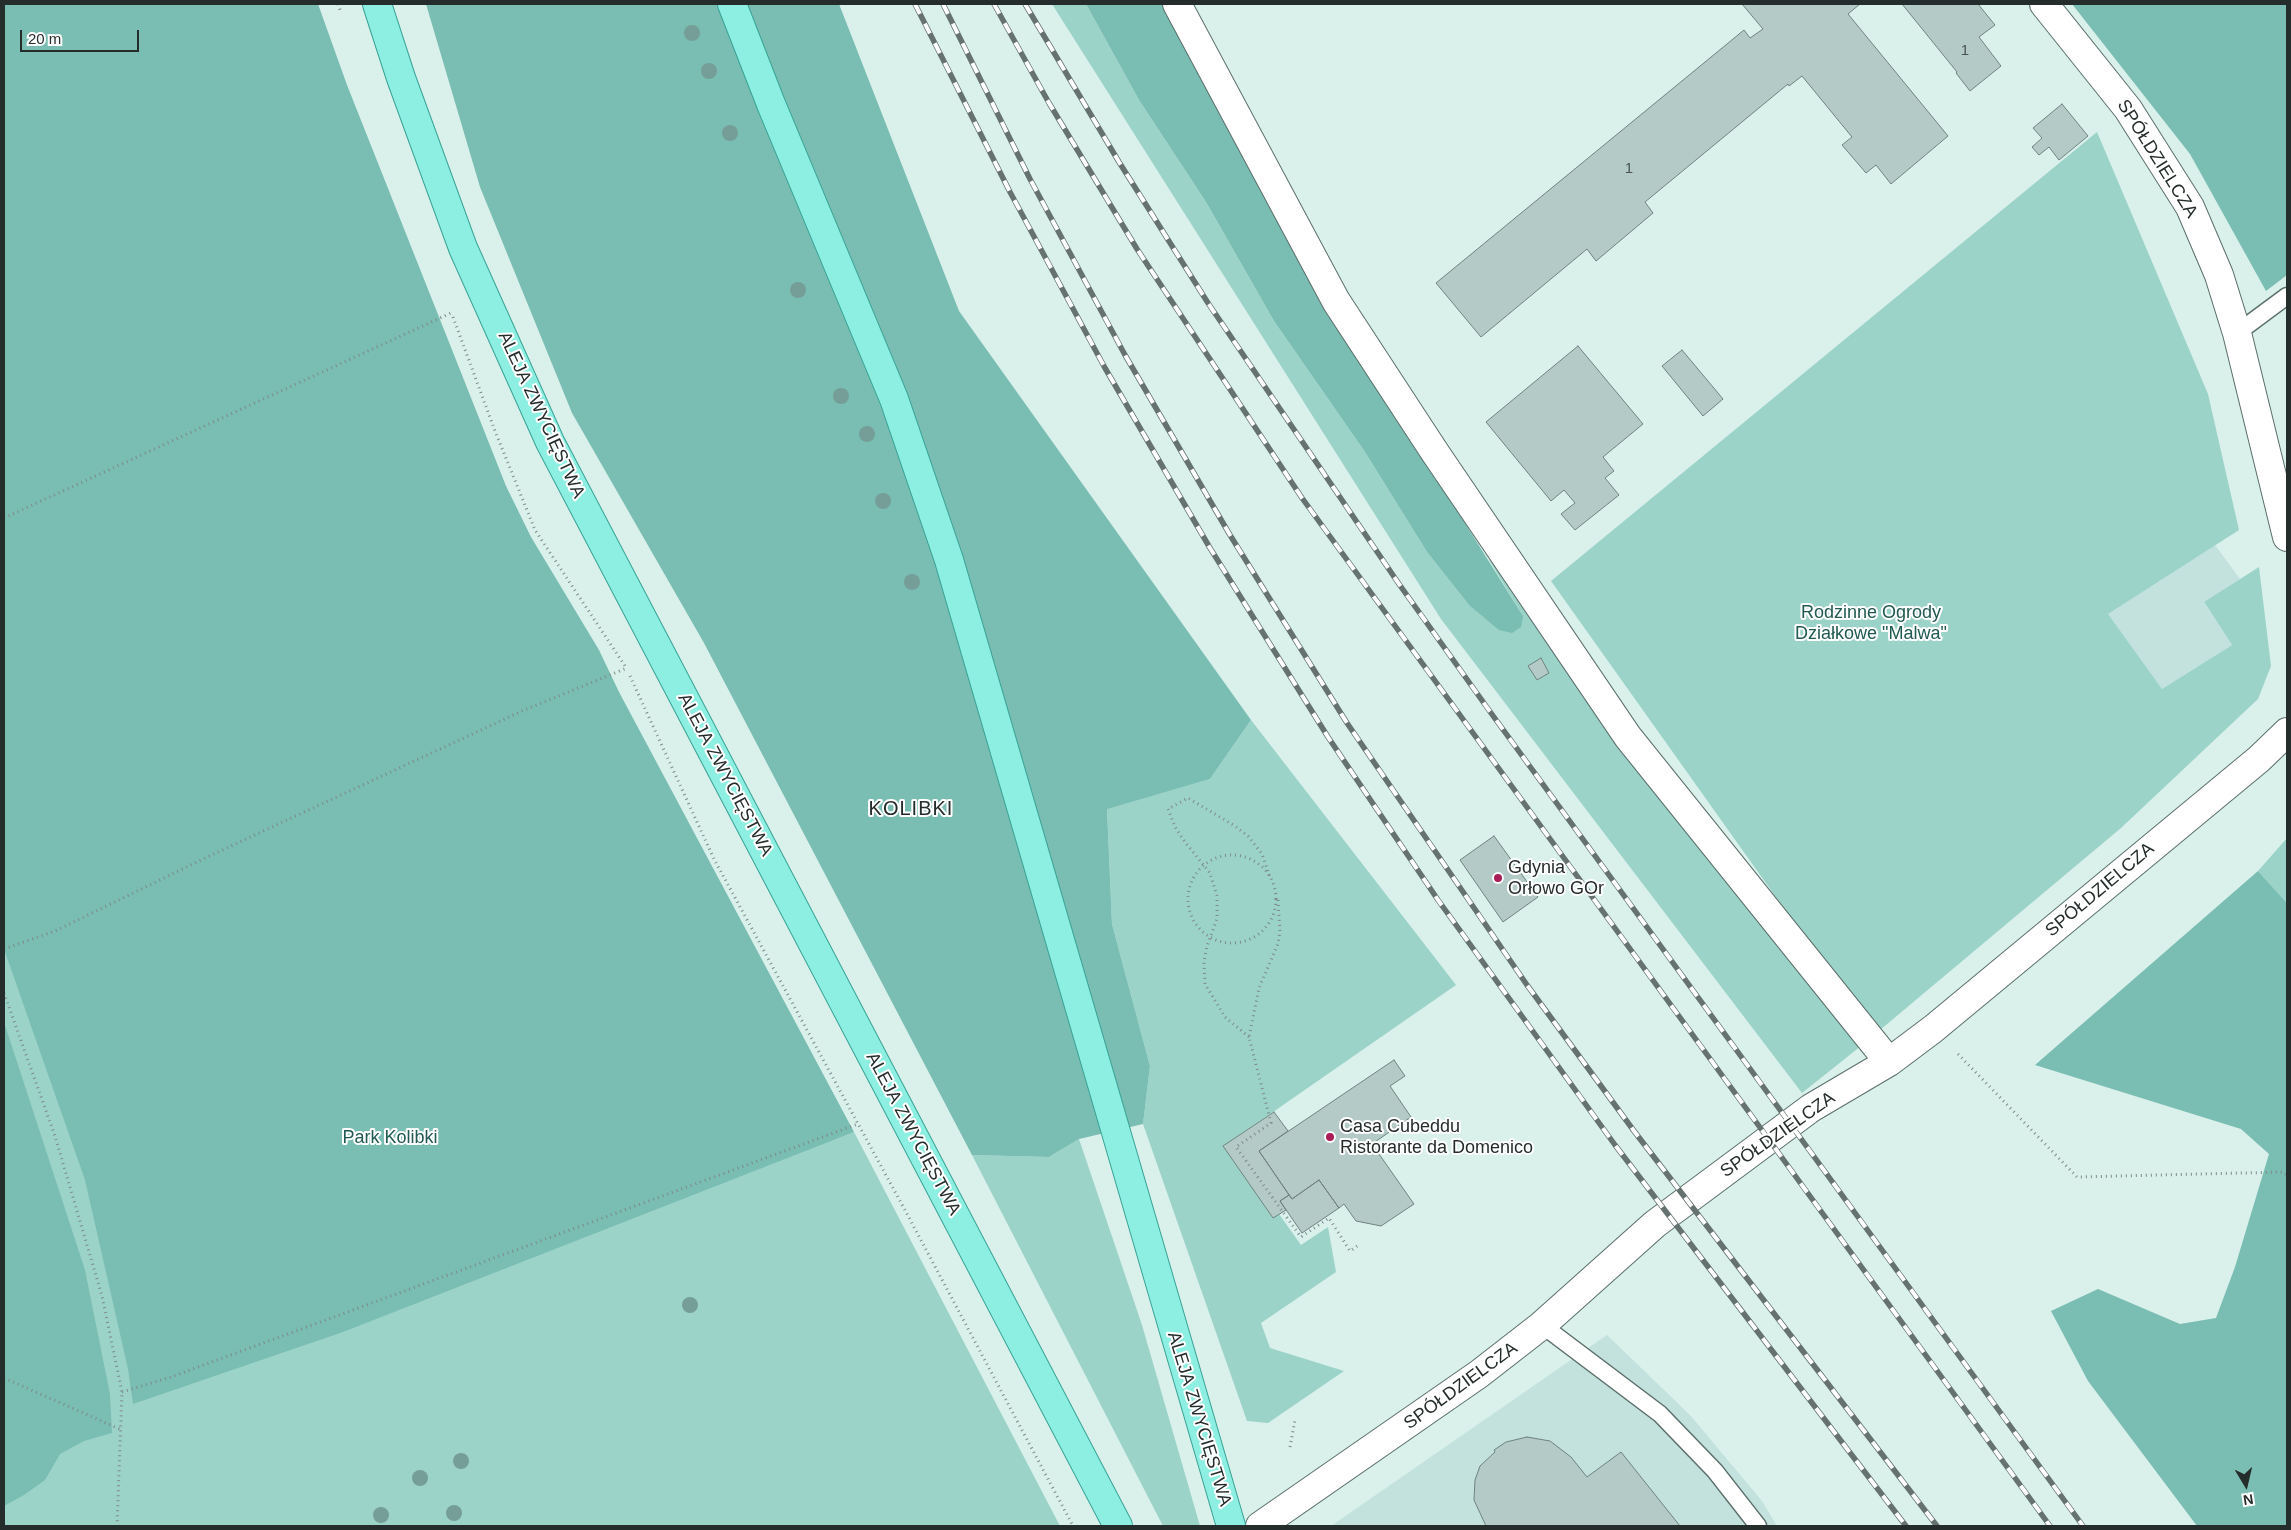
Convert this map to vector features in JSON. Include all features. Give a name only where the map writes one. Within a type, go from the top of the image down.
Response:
[{"type":"main road","name":"ALEJA ZWYCIĘSTWA","points":[[377,4],[401,78],[464,248],[550,442],[1118,1526]]},
{"type":"main road","name":"ALEJA ZWYCIĘSTWA","points":[[732,4],[771,104],[894,398],[950,560],[1231,1526]]},
{"type":"street","points":[[1177,4],[1336,301],[1434,451],[1628,737],[1889,1062]]},
{"type":"street","name":"SPÓŁDZIELCZA","points":[[2044,4],[2128,109],[2190,207],[2219,275],[2237,333],[2287,537]]},
{"type":"street","name":"SPÓŁDZIELCZA","points":[[1260,1526],[1409,1424],[1542,1325],[1656,1224],[1812,1108],[1889,1062],[1933,1029],[2259,759],[2287,732]]},
{"type":"lane","points":[[2237,333],[2287,296]]},
{"type":"lane","points":[[1542,1325],[1660,1414],[1715,1471],[1758,1526]]},
{"type":"path","points":[[4,518],[452,313]]},
{"type":"path","points":[[4,949],[55,931],[203,859],[522,710],[626,668],[714,859],[1073,1526]]},
{"type":"path","points":[[1249,1037],[1225,1017],[1205,984],[1204,962],[1217,919],[1218,896],[1210,873],[1185,842],[1175,826],[1168,809],[1188,798],[1248,836],[1262,854],[1270,877]]},
{"type":"path","points":[[1278,900],[1274,917],[1264,931],[1249,940],[1232,944],[1211,938],[1202,932],[1192,918],[1188,902],[1190,885],[1204,866],[1213,859],[1231,854],[1249,858],[1264,868],[1274,883],[1278,900],[1280,931],[1278,944],[1259,988],[1249,1037],[1271,1123],[1236,1147],[1301,1237],[1329,1218],[1350,1251],[1360,1244]]},
{"type":"path","points":[[4,993],[54,1136],[102,1296],[122,1392],[117,1526]]},
{"type":"path","points":[[1933,1029],[2077,1177],[2283,1172],[2287,1175]]},
{"type":"path","points":[[122,1392],[181,1373],[858,1124]]},
{"type":"path","points":[[4,1378],[122,1430]]},
{"type":"path","points":[[1290,1447],[1295,1420]]},
{"type":"shaded area","points":[[2215,545],[2240,579],[2204,603],[2232,645],[2162,689],[2107,614]]},
{"type":"shaded area","points":[[1607,1335],[1690,1415],[1762,1501],[1777,1526],[1331,1526]]},
{"type":"green space","name":"Park Kolibki","points":[[4,4],[503,528],[830,1141],[854,1132],[1060,1526],[4,1526]]},
{"type":"green space","name":"Park Kolibki","points":[[4,4],[318,4],[347,85],[506,486],[531,537],[599,650],[619,692],[854,1132],[343,1332],[133,1404],[128,1369],[85,1180],[4,949]]},
{"type":"green space","points":[[426,4],[839,4],[959,311],[1251,720],[1210,779],[1107,809],[1112,924],[1150,1066],[1143,1124],[1079,1139],[1049,1157],[972,1155],[704,643],[572,413],[480,187]]},
{"type":"green space","points":[[1052,4],[1086,4],[1139,100],[1206,202],[1274,321],[1365,452],[1427,552],[1469,605],[1523,616],[1489,560],[1516,579],[1866,1042],[1802,1093],[1441,619]]},
{"type":"green space","points":[[1086,4],[1164,4],[1398,416],[1523,616],[1521,627],[1512,633],[1499,630],[1469,605],[1427,552],[1365,452],[1274,321],[1206,202],[1139,100]]},
{"type":"green space","points":[[2072,4],[2287,4],[2287,275],[2266,291],[2190,154]]},
{"type":"green space","name":"Rodzinne Ogrody Działkowe \"Malwa\"","points":[[2097,132],[2208,394],[2239,530],[2108,614],[2162,689],[2232,645],[2204,602],[2259,567],[2271,666],[2258,699],[2121,828],[1874,1035],[1551,581]]},
{"type":"green space","points":[[1251,720],[1456,985],[1224,1146],[1273,1218],[1279,1214],[1301,1245],[1328,1227],[1336,1272],[1261,1323],[1270,1348],[1344,1371],[1268,1423],[1247,1421],[1143,1124],[1150,1066],[1112,924],[1107,808],[1210,779]]},
{"type":"green space","points":[[2287,838],[2287,903],[2258,871]]},
{"type":"green space","points":[[2258,871],[2287,903],[2287,1526],[2197,1526],[2088,1381],[2051,1311],[2098,1289],[2180,1324],[2216,1318],[2235,1267],[2269,1154],[2241,1129],[2035,1065]]},
{"type":"green space","points":[[4,1022],[85,1270],[110,1394],[112,1433],[84,1441],[60,1454],[45,1480],[4,1506]]},
{"type":"green space","points":[[1079,1139],[1142,1325],[1200,1526],[1163,1526],[972,1155],[1049,1157]]},
{"type":"building","points":[[1742,4],[1860,4],[1848,14],[1948,136],[1891,184],[1876,165],[1866,173],[1842,145],[1852,137],[1802,76],[1789,86],[1788,84],[1645,202],[1653,213],[1596,261],[1587,249],[1481,337],[1436,283],[1744,30],[1750,38],[1763,29]]},
{"type":"building","points":[[1902,4],[1978,4],[1995,25],[1979,37],[2001,66],[1970,91]]},
{"type":"building","points":[[2062,104],[2088,136],[2059,160],[2049,147],[2039,155],[2032,147],[2042,138],[2033,128]]},
{"type":"building","points":[[1578,346],[1643,424],[1603,457],[1614,471],[1605,478],[1619,495],[1575,530],[1561,514],[1575,503],[1564,490],[1551,501],[1486,422]]},
{"type":"building","points":[[1682,350],[1723,399],[1703,416],[1662,366]]},
{"type":"building","points":[[1541,658],[1549,673],[1537,680],[1528,666]]},
{"type":"building","name":"Gdynia Orłowo GOr","points":[[1494,836],[1538,897],[1503,922],[1460,860]]},
{"type":"building","name":"Casa Cubeddu Ristorante da Domenico","points":[[1394,1060],[1405,1076],[1390,1086],[1411,1117],[1372,1144],[1414,1204],[1381,1226],[1356,1221],[1344,1204],[1339,1208],[1319,1180],[1292,1199],[1259,1151]]},
{"type":"building","points":[[1274,1112],[1288,1131],[1259,1151],[1289,1195],[1280,1201],[1286,1210],[1273,1218],[1223,1146]]},
{"type":"building","points":[[1319,1180],[1339,1208],[1302,1233],[1280,1201],[1289,1195],[1292,1199]]},
{"type":"building","points":[[1527,1437],[1550,1441],[1571,1457],[1587,1477],[1621,1452],[1680,1526],[1486,1526],[1474,1500],[1475,1480],[1480,1466],[1495,1452],[1494,1450],[1506,1442]]},
{"type":"railway","points":[[915,4],[1010,192],[1105,368],[1210,548],[1328,737],[1438,900],[1615,1145],[1906,1526]]},
{"type":"railway","points":[[943,4],[1030,179],[1125,355],[1230,535],[1347,723],[1527,985],[1634,1131],[1937,1526]]},
{"type":"railway","points":[[994,4],[1049,103],[1137,249],[1302,498],[2050,1526]]},
{"type":"railway","points":[[1025,4],[1119,162],[1208,303],[1399,584],[2083,1526]]},
{"type":"place","name":"Gdynia Orłowo GOr","points":[[1498,878]]},
{"type":"place","name":"Casa Cubeddu Ristorante da Domenico","points":[[1330,1137]]},
{"type":"district","name":"KOLIBKI","points":[[911,809]]}]
